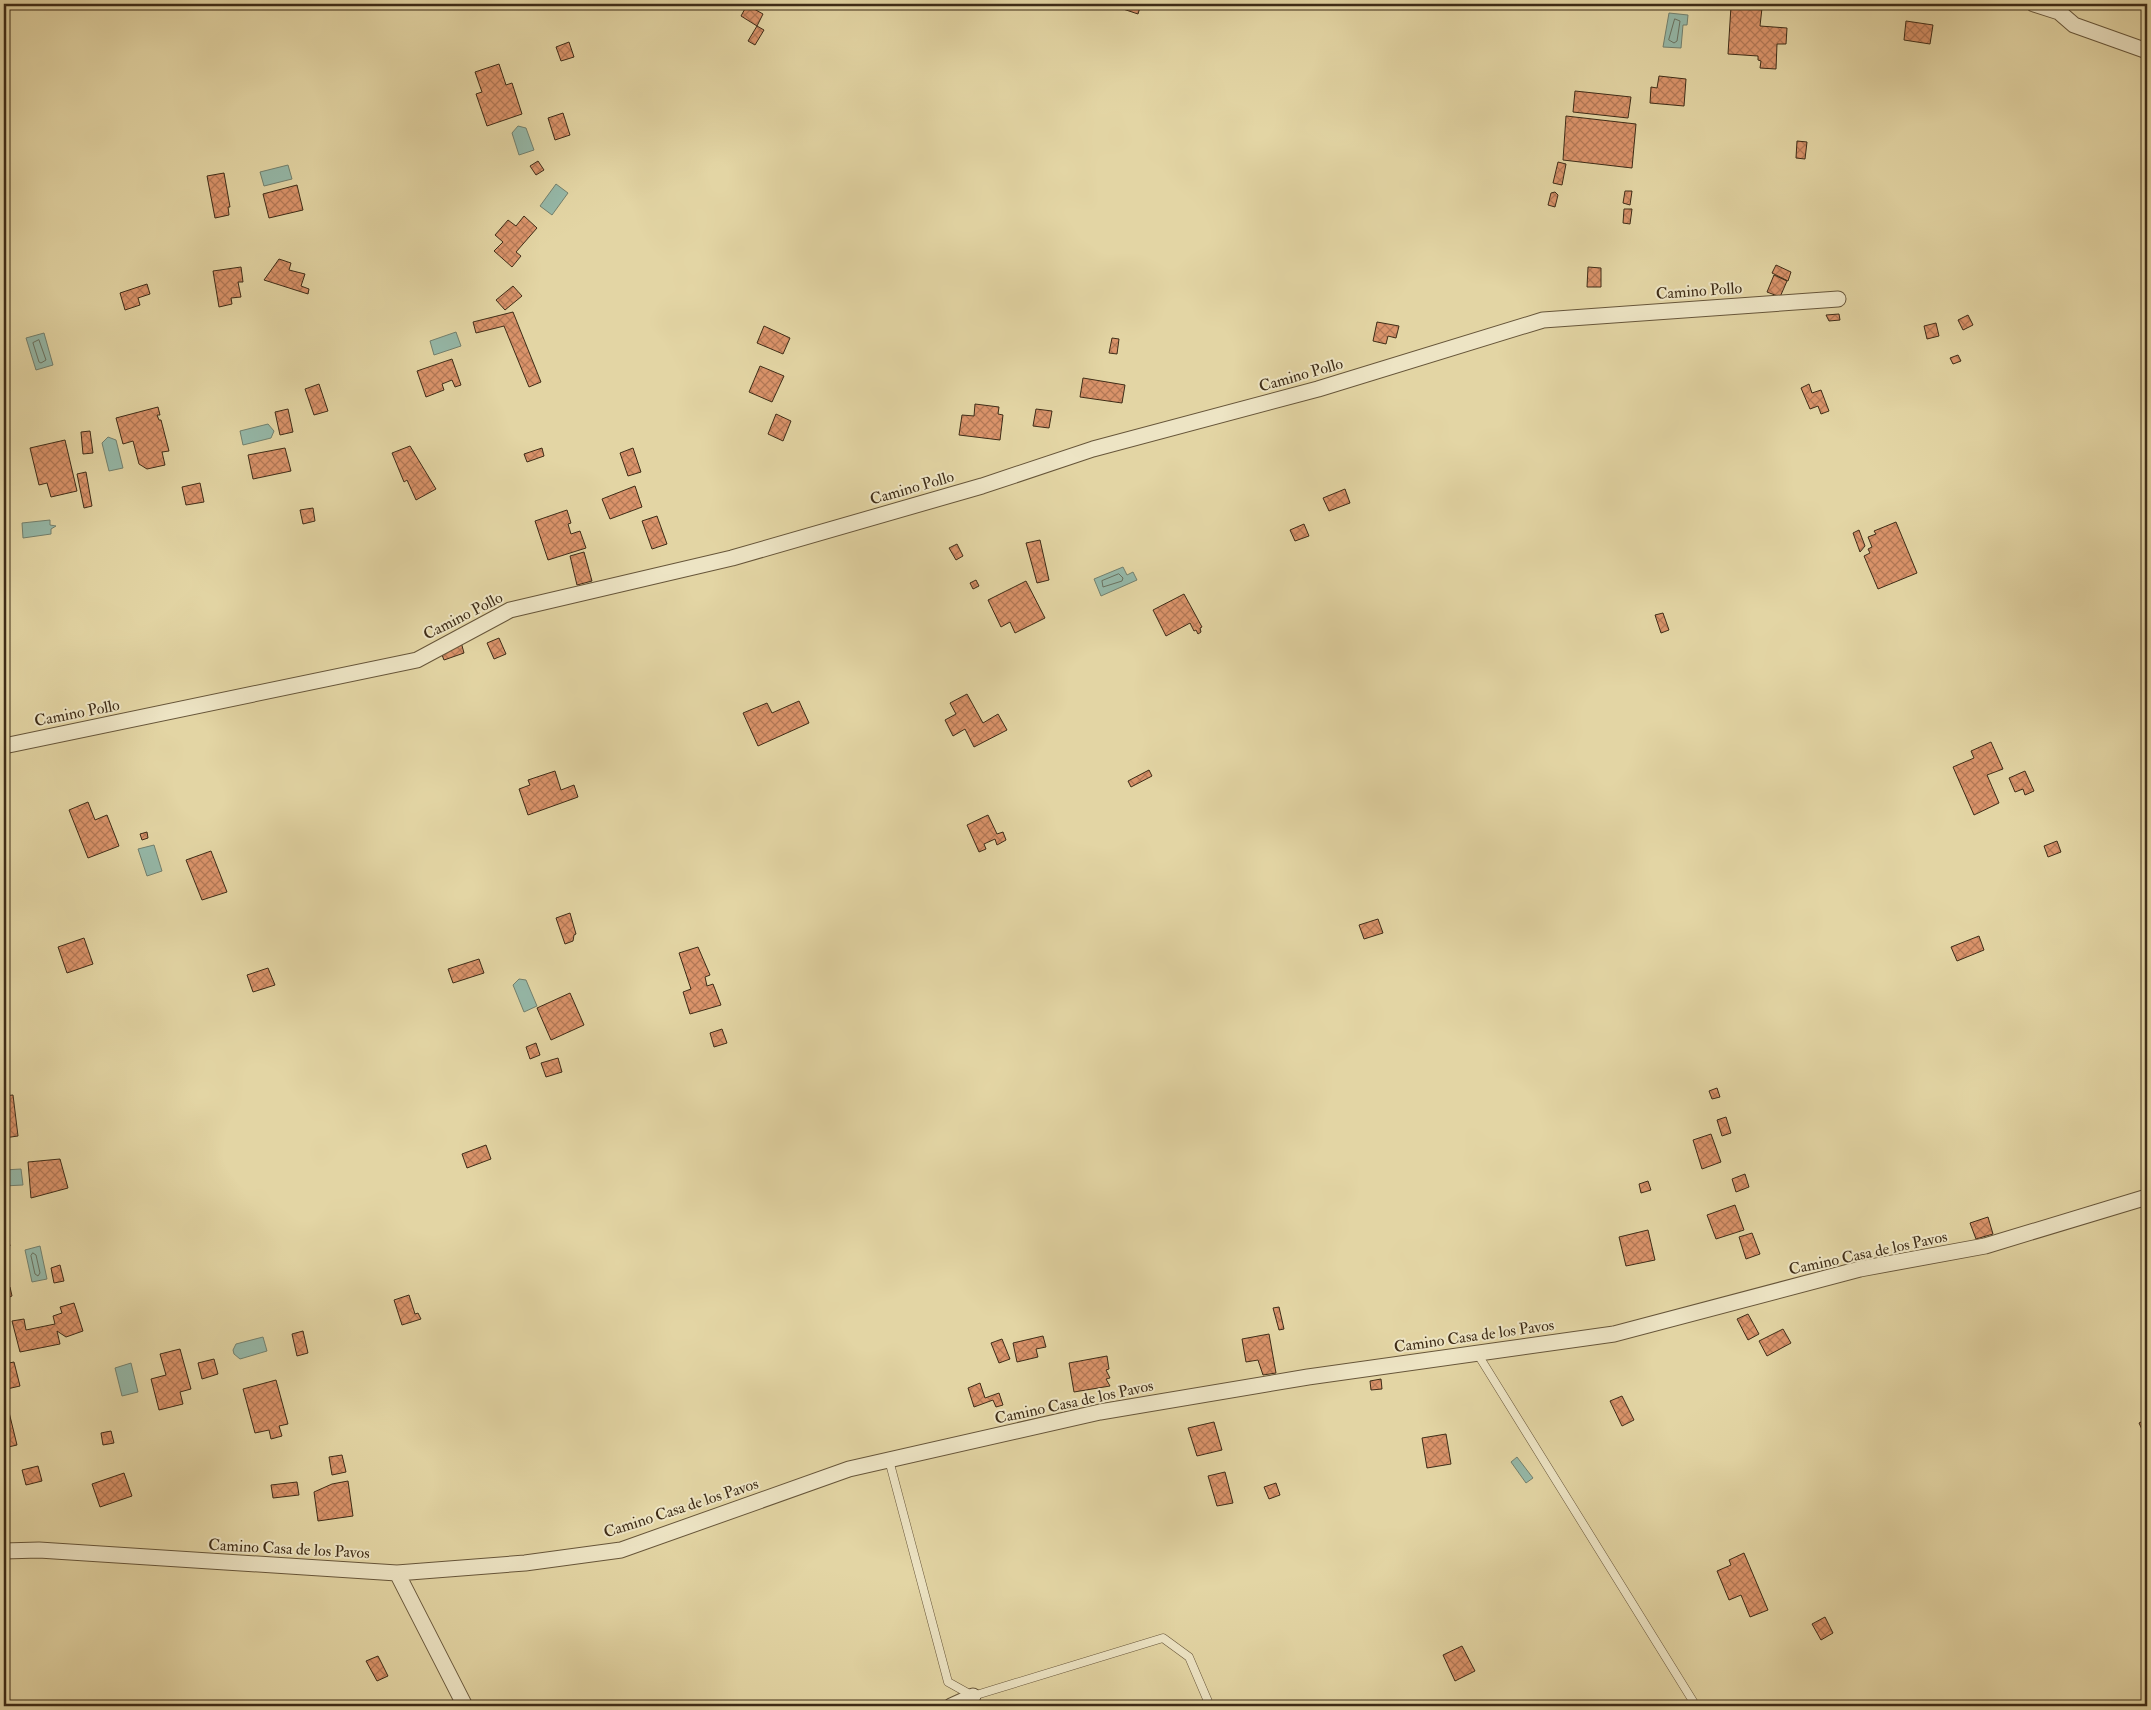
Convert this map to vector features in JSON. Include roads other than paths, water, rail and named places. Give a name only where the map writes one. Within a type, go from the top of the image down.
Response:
[{"type":"street","points":[[2034,4],[2059,12],[2074,24],[2147,50]]},
{"type":"street","name":"Camino Pollo","points":[[4,746],[417,660],[510,610],[732,558],[982,486],[1093,449],[1318,389],[1543,320],[1838,299]]},
{"type":"street","name":"Camino Casa de los Pavos","points":[[4,1551],[39,1550],[398,1573],[525,1563],[621,1550],[849,1469],[1100,1412],[1308,1377],[1614,1334],[1860,1269],[1985,1246],[2147,1197]]},
{"type":"street","points":[[398,1573],[465,1706]]},
{"type":"street","points":[[951,1706],[973,1696]]},
{"type":"lane","points":[[1477,1353],[1696,1706]]},
{"type":"lane","points":[[889,1460],[948,1682],[973,1696],[1163,1638],[1189,1657],[1210,1706]]},
{"type":"water","points":[[1669,13],[1688,15],[1687,25],[1683,25],[1681,48],[1663,47]]},
{"type":"water","points":[[518,126],[526,128],[534,150],[519,155],[512,133]]},
{"type":"water","points":[[288,165],[292,179],[264,186],[260,172]]},
{"type":"water","points":[[556,184],[568,193],[552,215],[540,206]]},
{"type":"water","points":[[456,332],[461,346],[434,355],[430,341]]},
{"type":"water","points":[[44,333],[53,365],[36,370],[26,338]]},
{"type":"water","points":[[268,424],[274,431],[271,438],[243,445],[240,431]]},
{"type":"water","points":[[108,437],[116,440],[123,468],[109,471],[102,443]]},
{"type":"water","points":[[50,520],[50,525],[56,526],[51,529],[51,534],[23,538],[22,523]]},
{"type":"water","points":[[1123,567],[1127,575],[1133,572],[1137,580],[1101,596],[1094,579]]},
{"type":"water","points":[[154,845],[162,871],[147,876],[138,849]]},
{"type":"water","points":[[519,979],[526,980],[537,1006],[524,1012],[513,985]]},
{"type":"water","points":[[21,1169],[23,1185],[4,1186],[4,1170]]},
{"type":"water","points":[[40,1246],[47,1279],[32,1282],[25,1250]]},
{"type":"water","points":[[263,1337],[267,1351],[240,1359],[234,1354],[233,1350],[236,1344]]},
{"type":"water","points":[[131,1363],[138,1392],[122,1396],[115,1368]]},
{"type":"water","points":[[1517,1457],[1533,1478],[1526,1483],[1511,1462]]}]
